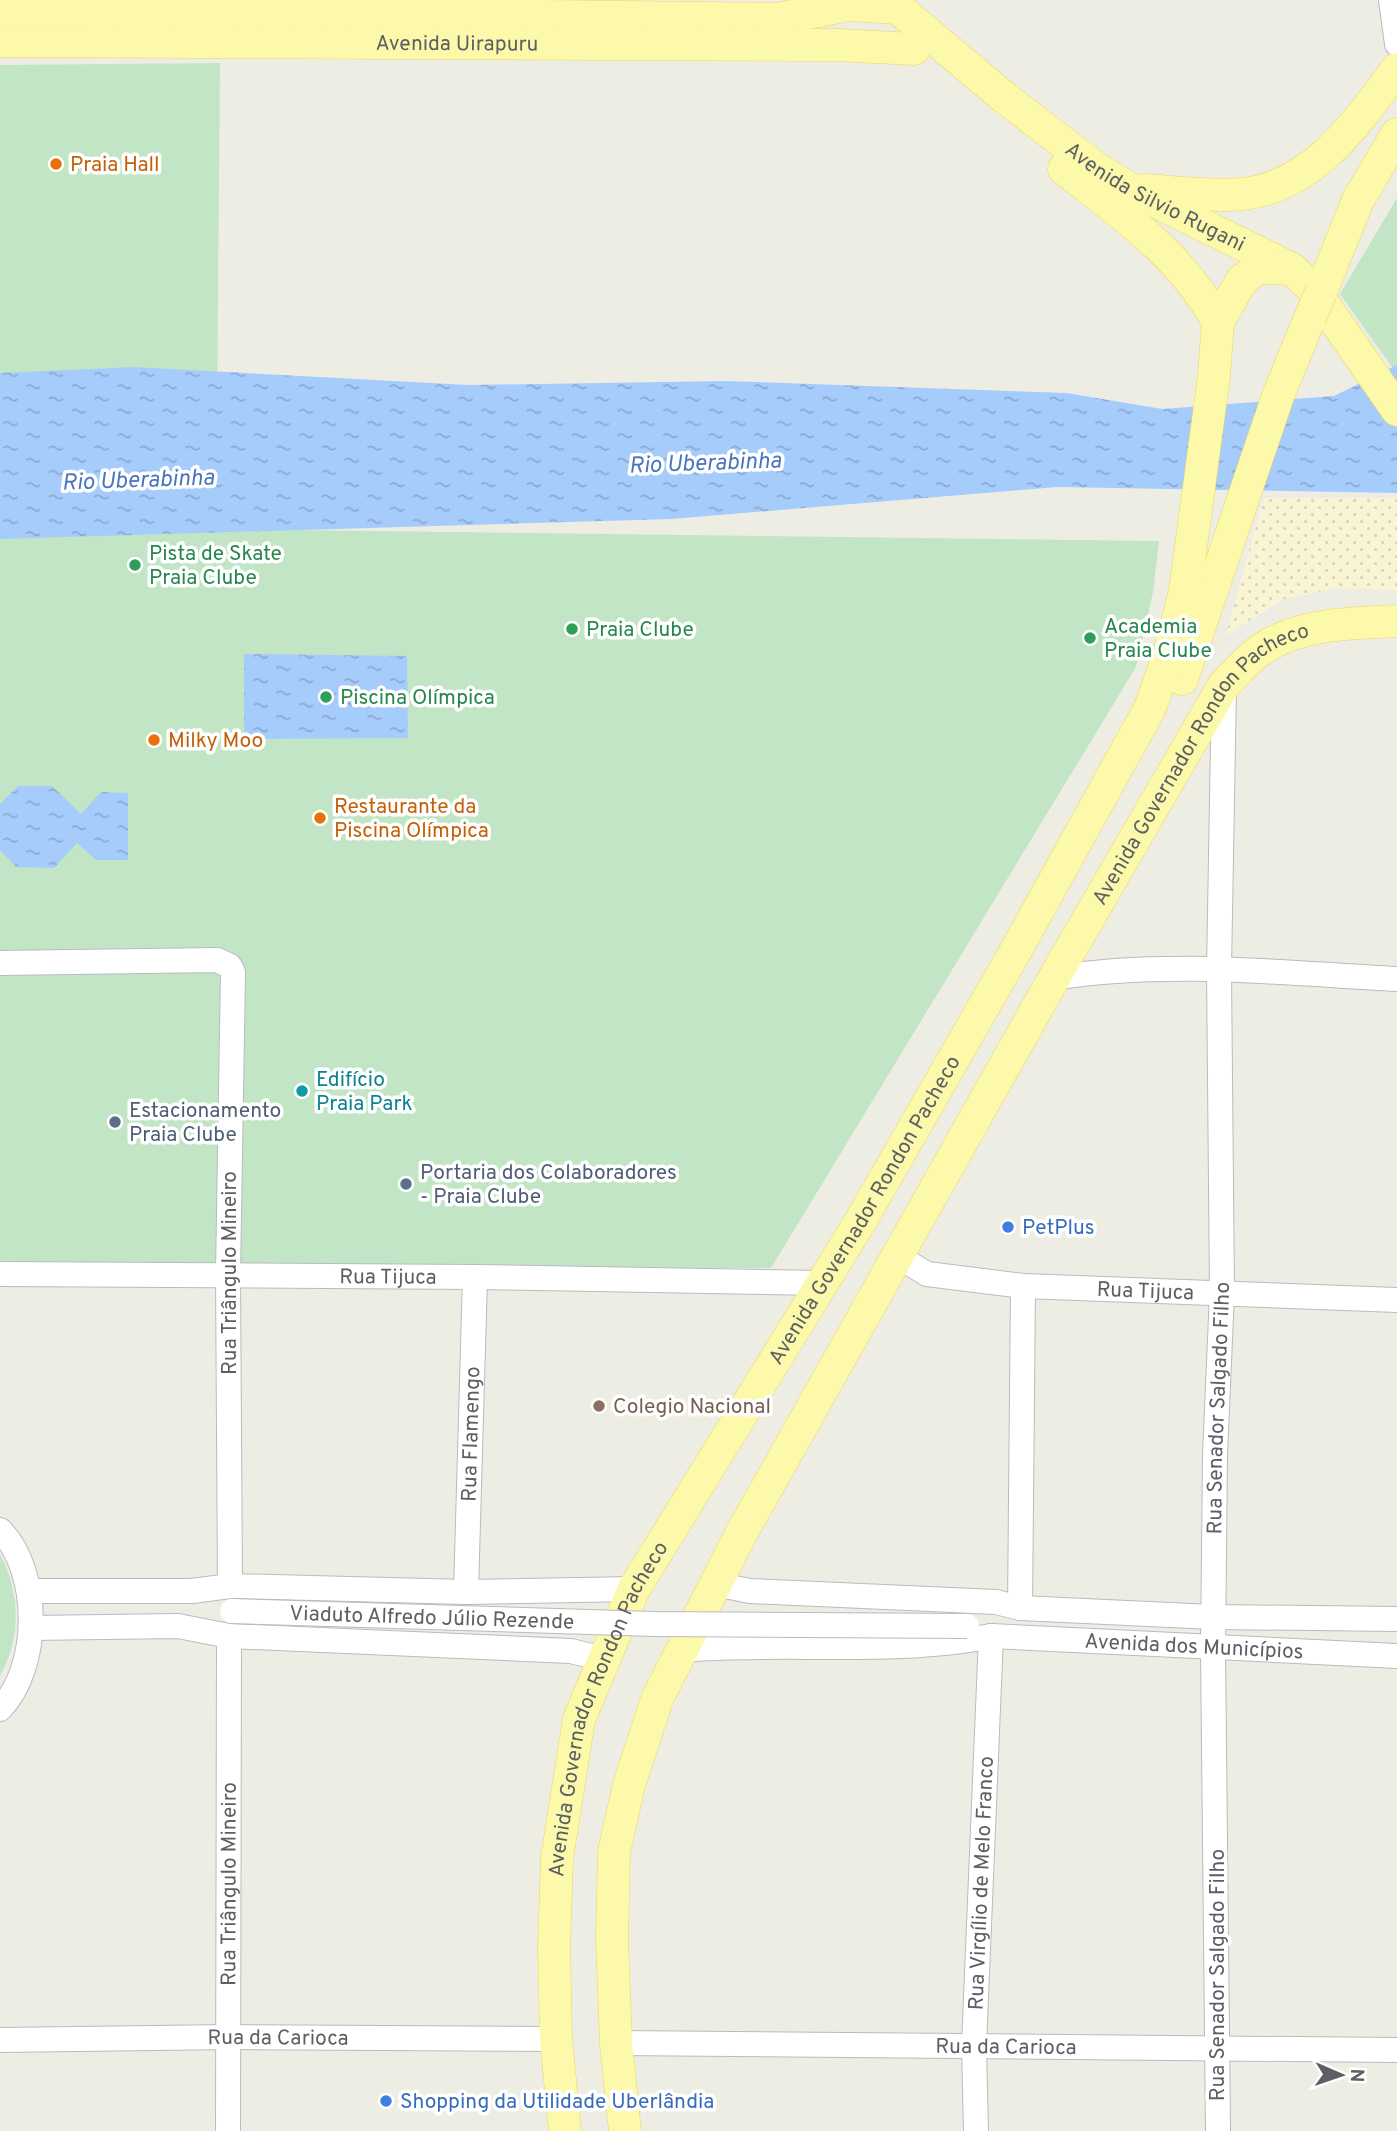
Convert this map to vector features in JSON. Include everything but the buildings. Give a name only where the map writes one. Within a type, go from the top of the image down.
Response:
[{"type":"main road","name":"Avenida Uirapuru","points":[[0,41],[224,28],[777,19],[846,3],[894,4]]},
{"type":"main road","name":"Avenida Silvio Rugani","points":[[846,3],[914,49],[1147,233],[1177,262],[1200,290],[1218,322]]},
{"type":"main road","name":"Avenida Silvio Rugani","points":[[894,4],[1005,98],[1099,170],[1132,190],[1292,270],[1313,289],[1397,410]]},
{"type":"main road","name":"Avenida Uirapuru","points":[[0,9],[224,28],[914,49]]},
{"type":"main road","points":[[1132,190],[1244,194],[1303,175],[1353,127],[1397,69]]},
{"type":"main road","points":[[1107,785],[1137,759],[1182,681],[1279,393],[1358,201],[1397,134]]},
{"type":"main road","points":[[1218,322],[1242,280],[1258,268],[1292,270]]},
{"type":"main road","name":"Avenida Governador Rondon Pacheco","points":[[565,2131],[556,2039],[556,1858],[579,1719],[634,1589],[823,1283],[1015,952],[1150,708],[1169,653],[1185,591],[1214,376],[1218,322]]},
{"type":"main road","name":"Avenida Governador Rondon Pacheco","points":[[625,2131],[616,2043],[612,1940],[614,1852],[629,1785],[657,1699],[715,1584],[1054,978],[1224,685],[1260,650],[1295,635],[1338,624],[1397,621]]},
{"type":"street","points":[[1391,0],[1397,44]]},
{"type":"street","name":"Rua Senador Salgado Filho","points":[[1218,2131],[1213,1617],[1215,1455],[1222,1293],[1219,970],[1224,685]]},
{"type":"street","name":"Rua Triângulo Mineiro","points":[[0,963],[217,960],[226,963],[233,972],[228,1275],[230,1586]]},
{"type":"street","points":[[1054,978],[1104,970],[1219,970],[1397,979]]},
{"type":"street","name":"Rua Tijuca","points":[[900,1257],[927,1274],[1023,1286],[1397,1300]]},
{"type":"street","name":"Rua Tijuca","points":[[0,1275],[475,1277],[779,1280],[823,1283]]},
{"type":"street","name":"Rua Flamengo","points":[[466,1592],[475,1277]]},
{"type":"street","points":[[1020,1608],[1023,1286]]},
{"type":"street","points":[[0,1530],[14,1544],[30,1591],[31,1628],[22,1675],[0,1709]]},
{"type":"street","name":"Avenida dos Municípios","points":[[715,1584],[750,1591],[996,1602],[1020,1608],[1213,1617],[1397,1619]]},
{"type":"street","points":[[30,1591],[192,1591],[230,1586],[466,1592],[634,1589]]},
{"type":"street","points":[[192,1591],[231,1624]]},
{"type":"street","points":[[523,1648],[537,1641],[547,1629],[547,1603],[527,1591]]},
{"type":"street","points":[[799,1593],[776,1603],[772,1617],[779,1634],[801,1645]]},
{"type":"street","name":"Avenida dos Municípios","points":[[967,1626],[1020,1608]]},
{"type":"street","points":[[31,1628],[231,1624],[571,1650],[603,1659]]},
{"type":"street","name":"Rua Triângulo Mineiro","points":[[228,2131],[231,1624]]},
{"type":"street","name":"Viaduto Alfredo Júlio Rezende","points":[[231,1624],[967,1626]]},
{"type":"street","name":"Avenida dos Municípios","points":[[967,1626],[991,1636]]},
{"type":"street","name":"Avenida dos Municípios","points":[[682,1650],[801,1645],[953,1644],[991,1636],[1397,1656]]},
{"type":"street","name":"Rua Virgílio de Melo Franco","points":[[976,2131],[974,2046],[991,1636]]},
{"type":"street","name":"Rua da Carioca","points":[[0,2040],[230,2037],[556,2039]]},
{"type":"street","name":"Rua da Carioca","points":[[616,2043],[1397,2050]]},
{"type":"green space","name":"Praia Clube","points":[[220,63],[216,529],[1159,541],[1153,592],[1136,667],[771,1268],[0,1267],[0,65]]},
{"type":"green space","points":[[1397,198],[1397,374],[1340,294]]},
{"type":"green space","points":[[0,1554],[12,1584],[16,1615],[12,1646],[0,1676]]},
{"type":"sand","points":[[1264,498],[1397,498],[1397,590],[1335,588],[1284,599],[1226,635]]},
{"type":"water","name":"Rio Uberabinha","points":[[1397,365],[1397,493],[1057,487],[671,519],[0,539],[0,373],[134,367],[468,385],[725,381],[1067,393],[1162,409],[1334,396]]},
{"type":"water","name":"Piscina Olímpica","points":[[244,654],[407,656],[408,738],[244,739]]},
{"type":"water","points":[[18,786],[52,786],[81,814],[101,792],[128,793],[128,860],[96,860],[77,843],[54,868],[16,867],[0,850],[0,804]]},
{"type":"place","name":"Praia Hall","points":[[56,164]]},
{"type":"place","name":"Pista de Skate Praia Clube","points":[[135,565]]},
{"type":"place","name":"Praia Clube","points":[[572,629]]},
{"type":"place","name":"Academia Praia Clube","points":[[1090,638]]},
{"type":"place","name":"Piscina Olímpica","points":[[326,697]]},
{"type":"place","name":"Milky Moo","points":[[154,740]]},
{"type":"place","name":"Restaurante da Piscina Olímpica","points":[[320,818]]},
{"type":"place","name":"Edifício Praia Park","points":[[302,1091]]},
{"type":"place","name":"Estacionamento Praia Clube","points":[[115,1122]]},
{"type":"place","name":"Portaria dos Colaboradores - Praia Clube","points":[[406,1184]]},
{"type":"place","name":"PetPlus","points":[[1008,1227]]},
{"type":"place","name":"Colegio Nacional","points":[[599,1406]]},
{"type":"place","name":"Shopping da Utilidade Uberlândia","points":[[386,2101]]}]
